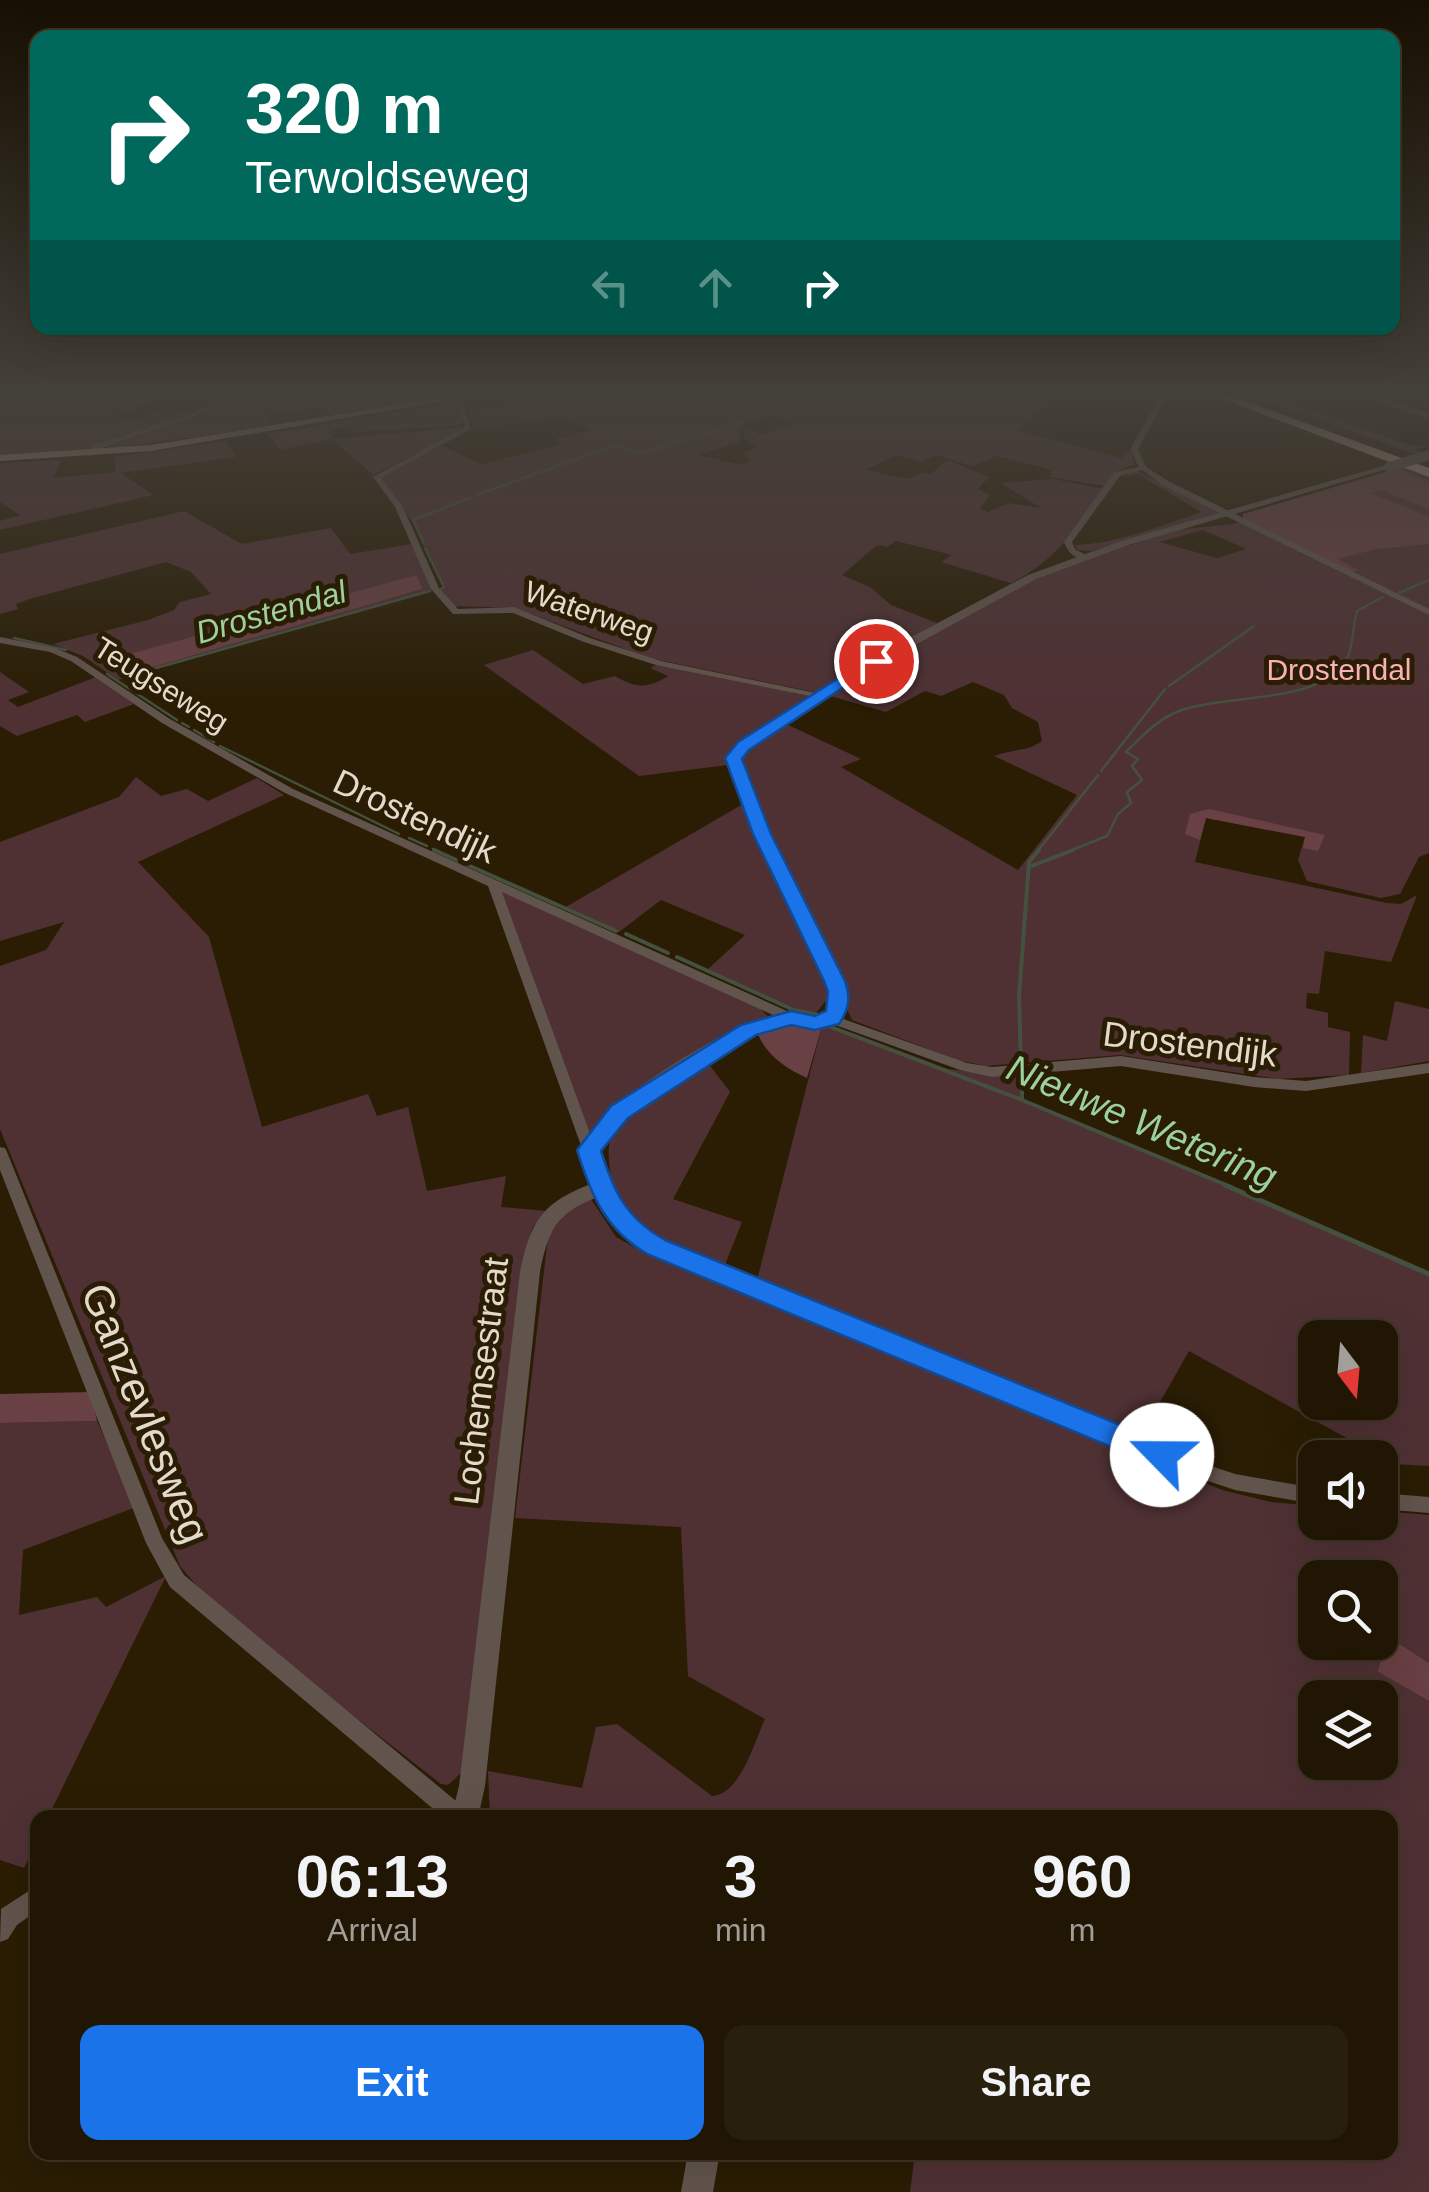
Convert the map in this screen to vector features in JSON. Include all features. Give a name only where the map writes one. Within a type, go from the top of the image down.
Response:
[{"type":"street","name":"Waterweg","points":[[393,499],[436,589],[451,609],[464,614],[514,610],[660,663],[821,697]]},
{"type":"street","points":[[1083,557],[1071,550],[1068,542],[1099,499]]},
{"type":"street","points":[[1202,499],[1429,612]]},
{"type":"street","points":[[589,1150],[620,1112],[748,1030],[791,1018],[827,1020],[839,1002],[834,981],[762,834],[734,762],[744,746],[934,627],[1032,577],[1083,557],[1280,499]]},
{"type":"street","name":"Teugseweg","points":[[0,640],[52,650],[74,659],[166,721],[289,791]]},
{"type":"street","name":"Drostendijk","points":[[289,791],[791,1018]]},
{"type":"street","points":[[494,886],[601,1188],[616,1216],[634,1234],[656,1247],[1196,1469],[1298,1495]]},
{"type":"street","name":"Drostendijk","points":[[827,1020],[965,1068],[992,1072],[1085,1061],[1121,1061],[1306,1086],[1429,1068]]},
{"type":"street","name":"Ganzevlesweg","points":[[0,1152],[155,1543],[177,1581],[452,1810]]},
{"type":"street","name":"Lochemsestraat","points":[[464,1810],[472,1786],[538,1230],[550,1212],[601,1188]]},
{"type":"street","points":[[1398,1502],[1429,1504]]},
{"type":"street","points":[[0,1931],[9,1917],[30,1902]]},
{"type":"street","points":[[696,2192],[702,2160]]},
{"type":"green space","points":[[135,499],[0,530],[0,521],[20,515],[0,502]]},
{"type":"green space","points":[[396,499],[987,499],[980,509],[988,512],[1009,503],[1041,508],[1027,499],[1096,499],[1053,554],[1011,583],[941,562],[952,555],[896,541],[887,547],[877,545],[842,575],[870,587],[891,605],[937,623],[819,693],[649,658],[515,608],[452,606],[441,590],[444,587],[412,521]]},
{"type":"green space","points":[[1180,499],[1192,499],[1219,513],[1091,551],[1078,550],[1075,545],[1121,538],[1201,512]]},
{"type":"green space","points":[[1307,499],[1429,499],[1429,853],[1419,857],[1400,894],[1381,898],[1307,881],[1298,860],[1305,837],[1206,818],[1195,862],[1387,903],[1401,904],[1417,895],[1391,962],[1325,951],[1319,994],[1307,993],[1306,1008],[1328,1013],[1328,1027],[1350,1032],[1349,1075],[1278,1079],[1120,1055],[986,1066],[957,1060],[852,1020],[741,773],[741,752],[784,723],[861,759],[841,767],[1018,870],[1077,795],[994,756],[1042,741],[1038,722],[1012,708],[1004,695],[973,682],[941,696],[925,691],[886,712],[827,695],[900,649],[1015,587],[1176,530],[1233,524]],"holes":[[[1203,530],[1246,549],[1217,558],[1159,542]]]},
{"type":"green space","points":[[184,511],[242,544],[331,528],[350,554],[411,544],[434,590],[118,680],[83,656],[53,644],[148,620],[174,610],[180,602],[211,594],[191,572],[166,562],[33,598],[16,604],[18,609],[0,614],[0,554]],"holes":[[[423,589],[217,647],[266,614]]]},
{"type":"green space","points":[[533,650],[583,684],[615,676],[635,685],[648,685],[668,676],[650,668],[658,664],[814,697],[731,755],[728,765],[639,776],[484,665]]},
{"type":"green space","points":[[0,672],[29,692],[8,700],[18,707],[96,677],[134,704],[85,722],[77,715],[17,736],[0,726]]},
{"type":"green space","points":[[136,777],[161,796],[187,789],[208,801],[257,778],[284,795],[138,862],[209,937],[262,1127],[368,1094],[377,1116],[408,1107],[427,1191],[506,1176],[501,1207],[546,1211],[533,1227],[529,1241],[462,1772],[448,1785],[441,1784],[278,1657],[202,1592],[180,1566],[0,1129],[0,966],[46,950],[64,922],[0,941],[0,842],[119,797]]},
{"type":"green space","points":[[743,804],[825,975],[829,997],[816,1013],[804,1012],[707,970],[745,935],[661,900],[619,932],[564,908]]},
{"type":"green space","points":[[501,890],[760,1009],[770,1018],[741,1030],[597,1133],[589,1133]]},
{"type":"green space","points":[[1395,1001],[1429,1009],[1429,1061],[1361,1073],[1363,1035],[1387,1041]]},
{"type":"green space","points":[[822,1026],[850,1032],[948,1069],[1022,1077],[1022,1099],[1429,1272],[1429,1466],[1398,1464],[1398,1440],[1350,1440],[1314,1420],[1398,1420],[1398,1320],[1298,1320],[1298,1411],[1189,1351],[1142,1434],[757,1280]]},
{"type":"green space","points":[[708,1063],[730,1092],[673,1199],[742,1222],[724,1267],[666,1241],[633,1217],[612,1183],[609,1160],[610,1141],[618,1124]]},
{"type":"green space","points":[[591,1199],[616,1237],[641,1251],[1222,1490],[1298,1504],[1298,1540],[1398,1540],[1398,1512],[1429,1515],[1429,1663],[1398,1643],[1398,1560],[1298,1560],[1298,1660],[1381,1660],[1377,1670],[1394,1680],[1298,1680],[1298,1780],[1398,1780],[1398,1683],[1429,1701],[1429,2192],[910,2192],[914,2160],[1398,2160],[1398,1810],[490,1810],[488,1771],[582,1788],[596,1727],[617,1724],[712,1796],[722,1793],[739,1777],[765,1719],[688,1676],[681,1527],[515,1518],[548,1237],[565,1213]]},
{"type":"green space","points":[[97,1421],[136,1507],[23,1550],[19,1615],[97,1597],[106,1607],[166,1576],[51,1810],[30,1810],[30,1855],[24,1868],[0,1860],[0,1423]]},
{"type":"shaded area","points":[[1293,499],[1386,499],[1429,517],[1429,544],[1376,549],[1338,559],[1358,570],[1352,572],[1243,519],[1243,514]]},
{"type":"shaded area","points":[[1404,499],[1429,499],[1429,509]]},
{"type":"shaded area","points":[[416,575],[423,589],[128,674],[105,661]]},
{"type":"shaded area","points":[[1209,809],[1325,835],[1318,851],[1303,848],[1305,837],[1206,818],[1200,840],[1185,834],[1190,814]]},
{"type":"shaded area","points":[[782,1026],[822,1026],[807,1078],[777,1060],[757,1032]]},
{"type":"shaded area","points":[[90,1392],[97,1421],[0,1423],[0,1394]]},
{"type":"shaded area","points":[[1398,1643],[1429,1663],[1429,1701],[1398,1680],[1377,1671],[1381,1660],[1398,1660]]},
{"type":"waterway","name":"Drostendal","points":[[424,544],[413,520],[467,499]]},
{"type":"waterway","name":"Drostendal","points":[[425,548],[444,587],[441,589]]},
{"type":"waterway","points":[[1399,593],[1429,580]]},
{"type":"waterway","name":"Drostendal","points":[[124,677],[430,591]]},
{"type":"waterway","points":[[1067,852],[1107,836],[1118,814],[1131,803],[1127,792],[1142,780],[1132,766],[1138,759],[1126,752],[1152,728],[1182,710],[1292,692],[1331,677],[1347,658],[1357,611],[1383,597]]},
{"type":"waterway","points":[[1169,686],[1254,626]]},
{"type":"waterway","name":"Nieuwe Wetering","points":[[14,638],[66,650]]},
{"type":"waterway","name":"Nieuwe Wetering","points":[[107,674],[177,720]]},
{"type":"waterway","points":[[1101,771],[1165,689]]},
{"type":"waterway","name":"Nieuwe Wetering","points":[[182,723],[189,727]]},
{"type":"waterway","name":"Nieuwe Wetering","points":[[194,730],[214,742]]},
{"type":"waterway","name":"Nieuwe Wetering","points":[[220,746],[399,834]]},
{"type":"waterway","points":[[1037,852],[1098,775]]},
{"type":"waterway","name":"Nieuwe Wetering","points":[[409,838],[427,846]]},
{"type":"waterway","name":"Nieuwe Wetering","points":[[433,849],[440,852]]},
{"type":"waterway","name":"Nieuwe Wetering","points":[[434,850],[616,931]]},
{"type":"waterway","points":[[1021,1066],[1019,996],[1029,862],[1039,850]]},
{"type":"waterway","points":[[1029,867],[1073,850]]},
{"type":"waterway","name":"Nieuwe Wetering","points":[[626,934],[668,953]]},
{"type":"waterway","name":"Nieuwe Wetering","points":[[677,957],[794,1010],[818,1015]]},
{"type":"waterway","name":"Nieuwe Wetering","points":[[831,1027],[1022,1100]]},
{"type":"waterway","points":[[1022,1079],[1022,1100]]},
{"type":"waterway","name":"Nieuwe Wetering","points":[[1022,1100],[1231,1187]]},
{"type":"waterway","name":"Nieuwe Wetering","points":[[1225,1185],[1429,1274]]},
{"type":"route","points":[[876,661],[744,746],[734,758],[762,834],[834,981],[837,1012],[832,1019],[815,1023],[791,1018],[748,1030],[620,1112],[589,1150],[601,1188],[616,1216],[634,1234],[656,1247],[1162,1455]]}]
